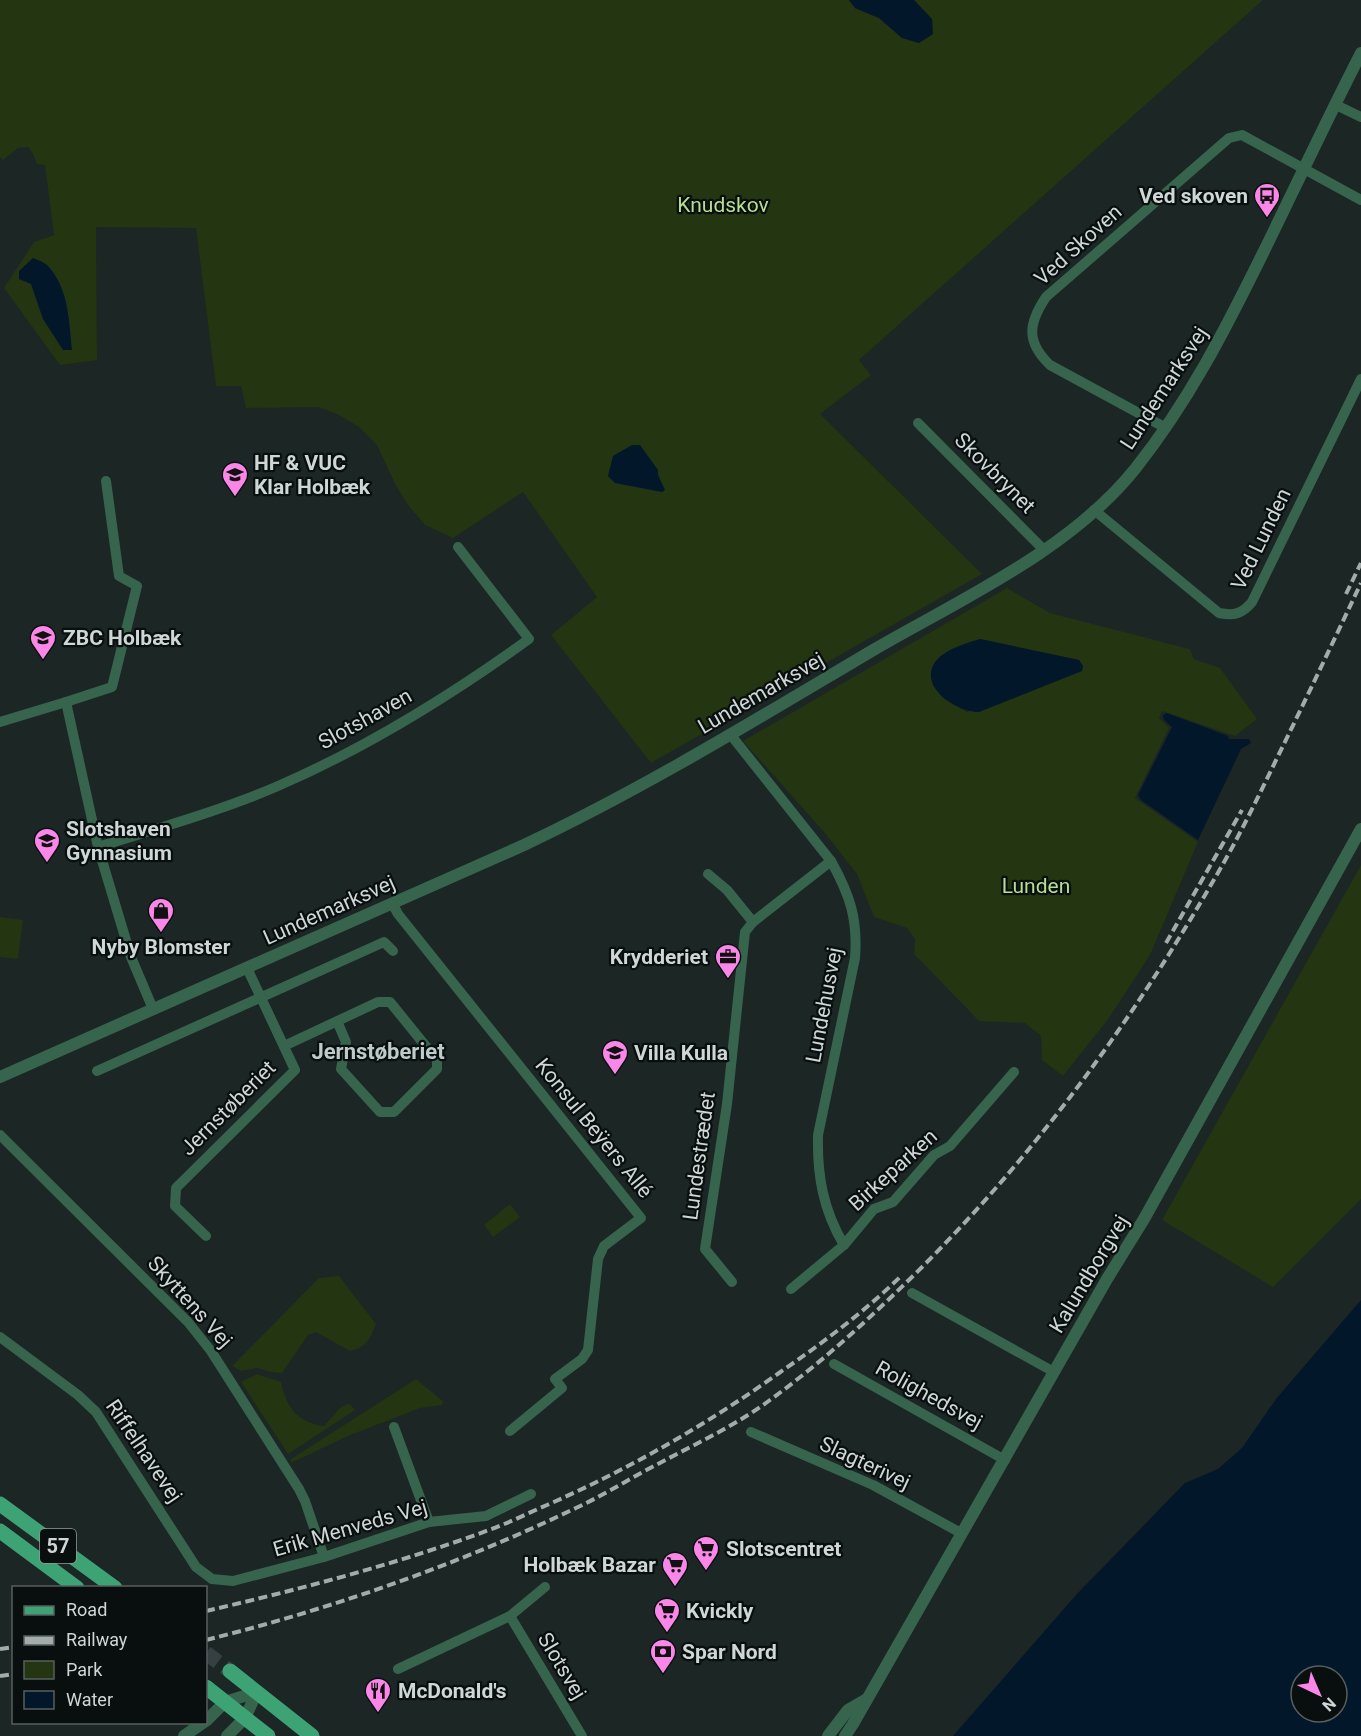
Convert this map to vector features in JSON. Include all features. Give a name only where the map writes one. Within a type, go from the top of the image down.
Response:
[{"type":"main road","name":"57","points":[[0,1504],[114,1586]]},
{"type":"main road","name":"57","points":[[0,1531],[75,1586]]},
{"type":"main road","points":[[230,1671],[312,1736]]},
{"type":"main road","points":[[207,1688],[268,1736]]},
{"type":"street","name":"Lundemarksvej","points":[[0,1077],[561,827],[730,734],[1044,550],[1094,510],[1132,472],[1193,388],[1224,334],[1360,59]]},
{"type":"street","points":[[1336,105],[1361,117]]},
{"type":"street","name":"Ved Skoven","points":[[1166,428],[1050,365],[1039,354],[1033,343],[1032,328],[1036,312],[1046,297],[1229,138],[1242,135],[1304,169]]},
{"type":"street","points":[[1304,169],[1361,200]]},
{"type":"street","name":"Ved Lunden","points":[[1094,510],[1219,613],[1232,616],[1245,611],[1252,602],[1361,379]]},
{"type":"street","name":"Skovbrynet","points":[[918,423],[1044,550]]},
{"type":"street","points":[[0,722],[112,687],[137,586],[119,576],[106,481]]},
{"type":"street","name":"Slotshaven","points":[[98,847],[224,807],[278,786],[322,765],[440,700],[529,639],[458,547]]},
{"type":"street","points":[[66,702],[98,847],[131,957],[153,1009]]},
{"type":"street","name":"Lundehusvej","points":[[730,734],[831,861],[844,883],[853,909],[857,936],[851,979],[818,1135],[817,1163],[825,1204],[844,1245]]},
{"type":"street","name":"Kalundborgvej","points":[[845,1736],[1107,1279],[1144,1219],[1361,829]]},
{"type":"street","points":[[708,874],[727,890],[753,922],[831,861]]},
{"type":"street","name":"Konsul Beÿers Allé","points":[[392,903],[398,914],[641,1218],[604,1246],[598,1258],[588,1350],[582,1359],[555,1379],[562,1388],[510,1431]]},
{"type":"street","name":"Lundestrædet","points":[[732,1282],[705,1249],[728,1104],[745,932],[753,922]]},
{"type":"street","points":[[97,1071],[384,942],[393,951]]},
{"type":"street","name":"Jernstøberiet","points":[[206,1236],[175,1206],[176,1188],[295,1070],[247,968]]},
{"type":"street","points":[[284,1046],[378,1002],[390,1002],[437,1060],[437,1069],[394,1112],[380,1112],[340,1069],[346,1042],[337,1022]]},
{"type":"street","name":"Birkeparken","points":[[791,1289],[844,1245],[874,1209],[893,1203],[934,1155],[951,1146],[1014,1072]]},
{"type":"street","name":"Skyttens Vej","points":[[0,1134],[188,1322],[211,1351],[302,1495],[324,1557]]},
{"type":"street","points":[[912,1293],[1054,1372]]},
{"type":"street","name":"Riffelhavevej","points":[[0,1337],[78,1395],[98,1415],[196,1567],[212,1579]]},
{"type":"street","name":"Rolighedsvej","points":[[834,1364],[1005,1460]]},
{"type":"street","points":[[394,1427],[429,1522]]},
{"type":"street","name":"Slagterivej","points":[[751,1432],[873,1485],[961,1533]]},
{"type":"street","name":"Erik Menveds Vej","points":[[212,1579],[232,1581],[324,1557],[429,1522],[486,1516],[531,1494]]},
{"type":"street","points":[[398,1669],[510,1616],[544,1587]]},
{"type":"street","name":"Slotsvej","points":[[510,1616],[582,1736]]},
{"type":"street","points":[[207,1720],[225,1702],[257,1692]]},
{"type":"street","points":[[227,1736],[244,1718],[257,1692]]},
{"type":"street","points":[[828,1736],[848,1710],[868,1698]]},
{"type":"street","points":[[184,1736],[202,1724]]},
{"type":"green space","name":"Knudskov","points":[[0,0],[849,0],[855,8],[879,18],[902,38],[932,20],[914,0],[1263,0],[859,360],[871,375],[820,414],[982,574],[651,763],[551,635],[597,597],[523,492],[453,538],[425,525],[408,505],[396,486],[377,445],[359,427],[337,414],[318,407],[246,408],[241,386],[216,386],[196,228],[96,227],[97,360],[60,365],[4,288],[34,242],[54,235],[45,165],[37,164],[28,147],[18,148],[3,160],[0,157]]},
{"type":"green space","name":"Lunden","points":[[1007,588],[1050,613],[1190,649],[1194,659],[1220,668],[1257,719],[1235,736],[1162,711],[1159,718],[1169,728],[1135,798],[1198,842],[1150,955],[1109,1018],[1063,1076],[1042,1060],[1041,1036],[1025,1023],[979,1021],[914,954],[915,939],[907,928],[874,917],[857,874],[824,832],[743,741]],"holes":[[[980,639],[1079,660],[1083,666],[967,712],[944,699],[933,685]]]},
{"type":"green space","points":[[1361,865],[1361,1199],[1273,1287],[1162,1220]]},
{"type":"green space","points":[[0,917],[23,920],[18,959],[0,957]]},
{"type":"green space","points":[[510,1204],[520,1217],[493,1237],[484,1225]]},
{"type":"green space","points":[[339,1276],[376,1324],[364,1345],[350,1351],[316,1332],[308,1335],[282,1373],[257,1368],[241,1371],[232,1366],[319,1278]]},
{"type":"green space","points":[[257,1374],[281,1382],[290,1406],[300,1417],[315,1424],[324,1426],[340,1408],[349,1403],[355,1410],[288,1454],[241,1382]]},
{"type":"green space","points":[[416,1379],[443,1401],[442,1405],[420,1408],[348,1436],[291,1463],[291,1459]]},
{"type":"water","points":[[849,0],[914,0],[932,19],[933,34],[919,43],[902,38],[879,18],[855,8]]},
{"type":"water","points":[[33,258],[48,266],[61,286],[69,317],[72,350],[63,350],[43,319],[31,284],[19,279],[19,271]]},
{"type":"water","points":[[632,445],[640,445],[658,470],[665,490],[662,492],[615,483],[608,476],[613,456]]},
{"type":"water","points":[[980,639],[1079,660],[1083,666],[1082,671],[979,712],[971,711],[945,699],[938,692],[931,677],[932,668],[935,662],[946,653]]},
{"type":"water","points":[[1167,713],[1228,736],[1229,739],[1249,739],[1251,743],[1241,749],[1198,840],[1141,800],[1138,795],[1172,727],[1164,720],[1163,715]]},
{"type":"water","points":[[1361,1300],[1361,1736],[953,1736],[1076,1595],[1185,1483],[1218,1469],[1242,1448],[1276,1399]]},
{"type":"tunnel","points":[[207,1654],[230,1671]]},
{"type":"railway","points":[[1346,594],[1361,563]]},
{"type":"railway","points":[[207,1640],[301,1614],[394,1583],[486,1548],[597,1498],[757,1409],[808,1371],[861,1325],[913,1276],[1000,1183],[1041,1134],[1117,1033],[1186,926],[1235,842],[1361,583]]},
{"type":"railway","points":[[1166,943],[1242,810]]},
{"type":"railway","points":[[207,1611],[313,1585],[419,1554],[496,1527],[578,1491],[666,1445],[751,1392],[841,1328],[900,1277]]},
{"type":"railway","points":[[0,1649],[12,1647]]},
{"type":"railway","points":[[0,1676],[12,1674]]},
{"type":"place","name":"Ved skoven","points":[[1267,219]]},
{"type":"place","name":"HF & VUC Klar Holbæk","points":[[235,498]]},
{"type":"place","name":"ZBC Holbæk","points":[[43,661]]},
{"type":"place","name":"Slotshaven Gynnasium","points":[[47,864]]},
{"type":"place","name":"Nyby Blomster","points":[[161,934]]},
{"type":"place","name":"Krydderiet","points":[[728,980]]},
{"type":"place","name":"Villa Kulla","points":[[615,1076]]},
{"type":"place","name":"Slotscentret","points":[[706,1572]]},
{"type":"place","name":"Holbæk Bazar","points":[[675,1588]]},
{"type":"place","name":"Kvickly","points":[[667,1634]]},
{"type":"place","name":"Spar Nord","points":[[663,1675]]},
{"type":"place","name":"McDonald's","points":[[378,1714]]},
{"type":"district","name":"Jernstøberiet","points":[[378,1051]]}]
